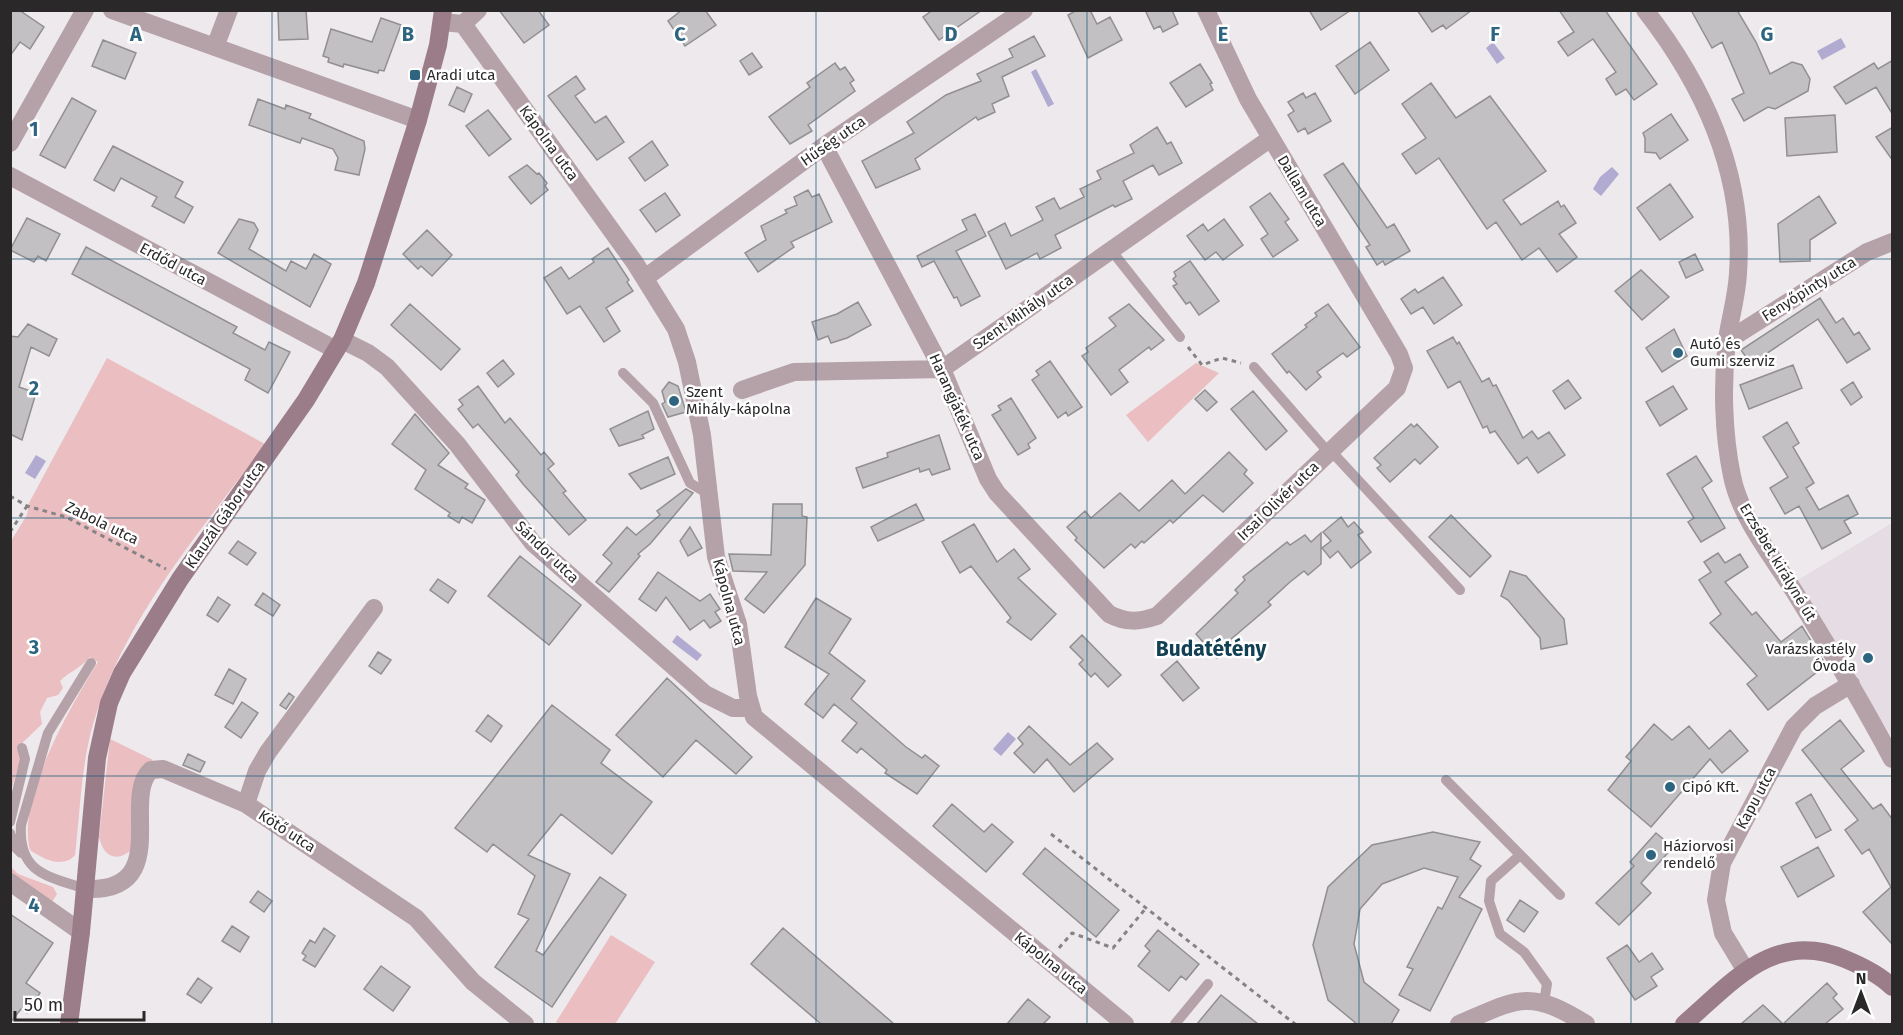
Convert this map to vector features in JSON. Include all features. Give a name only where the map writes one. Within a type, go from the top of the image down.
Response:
[{"type":"street","points":[[10,143],[85,10]]},
{"type":"street","points":[[112,10],[418,120]]},
{"type":"street","points":[[215,46],[229,10]]},
{"type":"street","points":[[442,16],[463,24],[478,10]]},
{"type":"street","name":"Dallam utca","points":[[1206,10],[1248,99],[1399,354],[1404,368]]},
{"type":"street","name":"Erzsébet királyné út","points":[[1645,10],[1670,42],[1714,123],[1729,167],[1737,207],[1738,275],[1727,341],[1726,416],[1728,453],[1736,488],[1750,520],[1851,684],[1893,759]]},
{"type":"street","name":"Hűség utca","points":[[645,278],[824,146],[1013,13]]},
{"type":"street","name":"Klauzál Gábor utca","points":[[69,1024],[86,889],[97,758],[109,703],[122,673],[180,579],[306,400],[339,345],[366,282],[418,120],[433,69],[442,16]]},
{"type":"street","name":"Kápolna utca","points":[[463,24],[645,278],[676,329],[683,346],[702,435],[716,557],[738,624],[750,708],[762,724],[1125,1024]]},
{"type":"street","name":"Szent Mihály utca","points":[[942,369],[1271,138]]},
{"type":"street","name":"Harangjáték utca","points":[[824,146],[942,369],[988,479],[997,493],[1108,614],[1121,621],[1140,621]]},
{"type":"street","name":"Erdőd utca","points":[[10,176],[339,345]]},
{"type":"street","name":"Fenyőpinty utca","points":[[1727,341],[1867,252],[1890,249]]},
{"type":"street","name":"Sándor utca","points":[[339,345],[368,353],[387,367],[457,444],[533,543],[705,694],[733,708],[750,708]]},
{"type":"street","name":"Irsai Olivér utca","points":[[1140,621],[1157,616],[1170,605],[1397,388],[1404,368]]},
{"type":"street","points":[[742,390],[794,372],[942,369]]},
{"type":"street","points":[[246,804],[256,771],[268,752],[374,608]]},
{"type":"street","name":"Kapu utca","points":[[1746,970],[1723,933],[1716,900],[1722,863],[1794,727],[1815,706],[1851,684]]},
{"type":"street","name":"Kötő utca","points":[[86,889],[105,890],[118,885],[128,874],[140,847],[143,783],[151,770],[163,769],[246,804],[416,918],[473,982],[525,1024]]},
{"type":"street","points":[[10,882],[81,932]]},
{"type":"street","points":[[1684,1024],[1746,970],[1772,954],[1796,949],[1819,950],[1865,967],[1893,987]]},
{"type":"street","points":[[1459,1024],[1504,1005],[1526,1000],[1557,1006],[1586,1024]]},
{"type":"lane","points":[[1112,250],[1180,337]]},
{"type":"lane","points":[[1254,367],[1330,452],[1460,590]]},
{"type":"lane","points":[[623,373],[653,403],[690,483],[710,495]]},
{"type":"lane","points":[[25,858],[21,848],[21,825],[48,733],[91,663]]},
{"type":"lane","points":[[10,822],[26,759],[22,748]]},
{"type":"lane","points":[[1446,780],[1560,895]]},
{"type":"lane","points":[[10,833],[15,847],[45,876],[86,889]]},
{"type":"lane","points":[[1520,855],[1491,881],[1489,901],[1500,934],[1524,952],[1547,984],[1544,1002]]},
{"type":"lane","points":[[1175,1024],[1208,984]]},
{"type":"path","points":[[1180,337],[1202,364],[1222,358],[1254,367]]},
{"type":"path","name":"Zabola utca","points":[[10,496],[27,506],[66,517],[180,579]]},
{"type":"path","points":[[10,532],[27,506]]},
{"type":"path","points":[[1051,834],[1295,1024]]},
{"type":"path","points":[[1049,961],[1072,933],[1113,948],[1146,908]]},
{"type":"shaded area","points":[[1841,38],[1846,47],[1822,60],[1817,51]]},
{"type":"shaded area","points":[[1493,42],[1505,58],[1497,64],[1486,48]]},
{"type":"shaded area","points":[[1036,69],[1054,104],[1048,107],[1031,72]]},
{"type":"shaded area","points":[[1612,167],[1619,174],[1601,196],[1593,189],[1600,177]]},
{"type":"shaded area","points":[[107,358],[265,444],[165,579],[123,651],[105,688],[88,743],[75,855],[59,862],[41,857],[30,850],[28,829],[31,805],[38,780],[61,727],[98,662],[90,657],[60,681],[63,688],[58,695],[47,698],[40,712],[42,724],[17,748],[21,758],[11,791],[11,541],[27,515],[29,503]]},
{"type":"shaded area","points":[[1196,363],[1219,373],[1148,442],[1126,415]]},
{"type":"shaded area","points":[[36,455],[46,461],[35,479],[25,473]]},
{"type":"shaded area","name":"Varázskastély Óvoda","points":[[1892,523],[1892,735],[1891,736],[1798,580]]},
{"type":"shaded area","points":[[677,635],[702,655],[697,661],[672,642]]},
{"type":"shaded area","points":[[1008,732],[1016,739],[1001,756],[993,749]]},
{"type":"shaded area","points":[[110,739],[153,760],[150,763],[134,848],[117,857],[104,850],[99,837]]},
{"type":"shaded area","points":[[11,867],[18,874],[53,887],[57,894],[52,902],[11,876]]},
{"type":"shaded area","points":[[611,935],[655,962],[615,1024],[559,1024],[556,1022]]},
{"type":"building","points":[[10,10],[19,10],[44,27],[30,49],[20,42],[10,56]]},
{"type":"building","points":[[278,10],[306,10],[308,39],[279,40]]},
{"type":"building","points":[[499,10],[538,10],[549,25],[524,43]]},
{"type":"building","points":[[682,10],[705,10],[716,25],[685,46],[668,21]]},
{"type":"building","points":[[933,10],[982,10],[939,40],[923,17]]},
{"type":"building","points":[[1077,10],[1090,10],[1097,24],[1110,17],[1122,40],[1088,58],[1068,15]]},
{"type":"building","points":[[1145,10],[1172,10],[1178,24],[1163,32],[1160,26],[1154,29]]},
{"type":"building","points":[[1309,10],[1351,10],[1321,30]]},
{"type":"building","points":[[1417,10],[1472,10],[1446,29],[1443,25],[1432,32]]},
{"type":"building","points":[[1559,10],[1605,10],[1657,84],[1634,100],[1626,89],[1616,95],[1606,79],[1616,72],[1593,39],[1568,56],[1558,42],[1574,32]]},
{"type":"building","points":[[1691,10],[1737,10],[1756,42],[1770,74],[1792,62],[1802,65],[1810,79],[1808,91],[1775,109],[1768,107],[1744,121],[1732,99],[1744,93],[1722,42],[1712,48]]},
{"type":"building","points":[[381,18],[401,25],[384,71],[379,70],[378,73],[344,64],[343,67],[328,62],[329,58],[323,56],[331,29],[372,42]]},
{"type":"building","points":[[1034,36],[1045,56],[1002,77],[1009,96],[992,104],[995,112],[978,120],[976,117],[915,159],[920,169],[876,188],[862,161],[914,133],[907,122],[946,95],[981,81],[977,74],[1013,57],[1009,49]]},
{"type":"building","points":[[103,40],[136,53],[125,79],[92,66]]},
{"type":"building","points":[[1370,42],[1389,70],[1355,94],[1336,66]]},
{"type":"building","points":[[752,53],[762,67],[749,75],[740,61]]},
{"type":"building","points":[[1893,60],[1893,115],[1876,87],[1846,104],[1834,87],[1874,63],[1878,69]]},
{"type":"building","points":[[835,63],[840,70],[845,67],[854,80],[850,83],[855,91],[808,125],[812,131],[790,144],[769,117],[810,87],[807,83]]},
{"type":"building","points":[[1200,64],[1212,83],[1210,84],[1213,90],[1186,107],[1170,83]]},
{"type":"building","points":[[576,76],[585,89],[575,96],[595,123],[606,116],[624,142],[597,160],[548,96]]},
{"type":"building","points":[[1431,83],[1456,118],[1490,96],[1546,171],[1503,200],[1521,225],[1558,201],[1561,207],[1564,205],[1576,223],[1559,234],[1577,257],[1557,272],[1539,248],[1522,260],[1496,222],[1487,229],[1439,158],[1416,174],[1402,154],[1426,138],[1402,104]]},
{"type":"building","points":[[457,87],[472,94],[464,112],[449,105]]},
{"type":"building","points":[[1303,93],[1306,98],[1315,93],[1331,121],[1308,134],[1305,128],[1298,132],[1288,115],[1294,111],[1288,102]]},
{"type":"building","points":[[72,98],[96,111],[65,168],[40,155]]},
{"type":"building","points":[[258,99],[285,109],[286,105],[311,114],[309,118],[364,141],[365,149],[359,175],[335,170],[338,158],[333,149],[302,138],[300,143],[249,125]]},
{"type":"building","points":[[488,110],[511,139],[489,156],[466,126]]},
{"type":"building","points":[[1671,114],[1688,140],[1660,159],[1656,153],[1645,152],[1643,133]]},
{"type":"building","points":[[1835,115],[1837,152],[1787,156],[1785,118]]},
{"type":"building","points":[[1157,127],[1167,144],[1171,142],[1182,163],[1159,175],[1153,165],[1123,181],[1132,199],[1115,207],[1113,205],[1055,235],[1061,248],[1040,259],[1037,253],[1006,269],[988,232],[1005,223],[1011,236],[1043,220],[1036,207],[1054,198],[1060,209],[1084,197],[1080,189],[1101,179],[1097,171],[1134,153],[1130,145]]},
{"type":"building","points":[[1893,127],[1893,161],[1876,137]]},
{"type":"building","points":[[652,141],[668,165],[645,181],[629,158]]},
{"type":"building","points":[[113,146],[183,182],[175,197],[193,207],[184,223],[152,206],[157,197],[121,178],[114,191],[94,180]]},
{"type":"building","points":[[1343,163],[1387,228],[1394,224],[1410,251],[1385,265],[1383,261],[1377,265],[1366,247],[1370,245],[1324,175]]},
{"type":"building","points":[[527,165],[537,174],[539,173],[547,183],[545,186],[548,190],[531,204],[509,177]]},
{"type":"building","points":[[1670,184],[1693,217],[1660,240],[1637,208]]},
{"type":"building","points":[[808,190],[812,197],[819,194],[832,222],[791,242],[794,247],[758,272],[745,253],[766,240],[761,226],[787,213],[785,210],[797,205],[794,197]]},
{"type":"building","points":[[665,193],[680,215],[656,232],[640,210]]},
{"type":"building","points":[[1270,193],[1289,219],[1285,222],[1298,240],[1273,257],[1261,239],[1268,234],[1250,207]]},
{"type":"building","points":[[1819,196],[1836,223],[1810,240],[1810,261],[1780,262],[1778,224]]},
{"type":"building","points":[[975,214],[986,236],[956,251],[980,296],[961,306],[957,297],[954,298],[934,261],[922,267],[917,256],[967,230],[962,220]]},
{"type":"building","points":[[27,218],[60,234],[46,261],[38,256],[34,262],[10,250]]},
{"type":"building","points":[[239,219],[254,223],[258,230],[249,249],[286,271],[291,261],[306,269],[314,254],[331,264],[310,307],[218,253]]},
{"type":"building","points":[[1224,219],[1243,245],[1223,260],[1216,252],[1205,260],[1187,236],[1203,224],[1208,231]]},
{"type":"building","points":[[427,230],[452,255],[432,276],[421,266],[418,269],[403,254]]},
{"type":"building","points":[[86,247],[237,327],[233,333],[265,350],[269,342],[290,352],[268,393],[245,380],[250,369],[72,274]]},
{"type":"building","points":[[608,248],[629,280],[627,282],[633,291],[606,308],[620,331],[604,342],[580,306],[567,314],[544,278],[561,267],[569,279],[594,262],[592,259]]},
{"type":"building","points":[[1695,254],[1703,270],[1686,278],[1679,262]]},
{"type":"building","points":[[1190,261],[1219,301],[1199,315],[1190,302],[1186,304],[1173,286],[1177,284],[1173,279],[1176,276],[1174,272]]},
{"type":"building","points":[[1641,270],[1669,297],[1642,320],[1615,291]]},
{"type":"building","points":[[1443,277],[1462,305],[1434,324],[1423,307],[1411,314],[1401,299],[1415,289],[1418,293]]},
{"type":"building","points":[[1820,298],[1836,323],[1843,318],[1854,335],[1859,332],[1870,349],[1847,363],[1818,319],[1751,364],[1741,350]]},
{"type":"building","points":[[858,302],[871,325],[847,338],[831,343],[828,336],[818,340],[812,322],[837,314]]},
{"type":"building","points":[[410,304],[460,349],[441,370],[391,325]]},
{"type":"building","points":[[1129,304],[1164,340],[1151,350],[1149,347],[1119,370],[1128,382],[1111,395],[1082,356],[1088,352],[1086,348],[1116,326],[1109,318]]},
{"type":"building","points":[[1328,304],[1360,347],[1347,357],[1343,353],[1317,372],[1321,377],[1306,390],[1289,371],[1287,373],[1272,354],[1307,327],[1305,325],[1317,316],[1315,313]]},
{"type":"building","points":[[28,324],[57,339],[49,356],[31,347],[19,387],[36,393],[22,440],[10,434],[10,336],[18,337]]},
{"type":"building","points":[[1674,329],[1687,356],[1662,372],[1646,348]]},
{"type":"building","points":[[1453,337],[1457,344],[1459,342],[1482,382],[1489,378],[1493,386],[1496,385],[1523,438],[1532,431],[1538,439],[1549,432],[1565,455],[1538,473],[1527,457],[1518,464],[1495,431],[1490,433],[1487,426],[1483,428],[1460,381],[1448,388],[1427,351]]},
{"type":"building","points":[[503,360],[514,374],[498,387],[487,373]]},
{"type":"building","points":[[1050,361],[1082,407],[1068,416],[1066,412],[1058,418],[1032,380],[1039,375],[1036,371]]},
{"type":"building","points":[[1793,365],[1802,388],[1749,409],[1740,385]]},
{"type":"building","points":[[1568,380],[1581,398],[1565,409],[1553,391]]},
{"type":"building","name":"Szent Mihály-kápolna","points":[[669,382],[678,386],[686,412],[668,417],[662,404],[665,402],[662,391]]},
{"type":"building","points":[[1853,382],[1862,397],[1851,405],[1841,390]]},
{"type":"building","points":[[478,386],[505,423],[510,418],[541,455],[544,452],[554,464],[548,469],[566,491],[563,493],[586,520],[569,535],[523,484],[516,475],[519,472],[478,424],[473,428],[458,409],[463,405],[459,400]]},
{"type":"building","points":[[1673,386],[1687,409],[1660,426],[1646,402]]},
{"type":"building","points":[[1205,390],[1217,402],[1207,411],[1195,399]]},
{"type":"building","points":[[1253,391],[1287,431],[1266,450],[1231,409]]},
{"type":"building","points":[[1011,398],[1036,438],[1028,444],[1030,448],[1018,455],[992,415],[1001,410],[998,406]]},
{"type":"building","points":[[648,411],[654,429],[642,435],[644,438],[619,446],[610,429]]},
{"type":"building","points":[[415,414],[449,453],[438,465],[468,484],[465,488],[485,500],[472,523],[462,517],[459,523],[448,516],[450,513],[415,489],[426,470],[392,444]]},
{"type":"building","points":[[1787,422],[1799,443],[1793,447],[1814,483],[1806,488],[1819,510],[1848,495],[1858,514],[1844,521],[1851,533],[1822,549],[1799,506],[1785,514],[1770,488],[1788,477],[1763,437]]},
{"type":"building","points":[[1411,424],[1414,427],[1417,424],[1438,447],[1420,464],[1415,459],[1390,482],[1377,468],[1381,465],[1374,458]]},
{"type":"building","points":[[939,435],[950,469],[932,475],[929,469],[920,472],[919,468],[863,488],[856,468],[888,457],[887,453]]},
{"type":"building","points":[[1229,452],[1247,470],[1244,474],[1253,483],[1223,512],[1203,495],[1173,523],[1170,520],[1135,548],[1131,544],[1104,568],[1075,540],[1077,538],[1067,527],[1085,511],[1091,518],[1120,493],[1139,511],[1172,480],[1185,494]]},
{"type":"building","points":[[1696,456],[1712,481],[1702,488],[1725,528],[1701,542],[1688,522],[1694,518],[1667,474]]},
{"type":"building","points":[[668,457],[675,474],[641,489],[629,474]]},
{"type":"building","points":[[686,489],[693,493],[650,544],[638,554],[640,556],[609,592],[596,582],[612,563],[603,555],[627,527],[636,535],[660,515],[657,511]]},
{"type":"building","points":[[773,504],[802,504],[802,516],[807,517],[805,565],[764,613],[745,599],[767,572],[733,571],[729,554],[771,555]]},
{"type":"building","points":[[916,504],[924,520],[878,541],[871,527]]},
{"type":"building","points":[[1451,515],[1491,556],[1470,577],[1429,537]]},
{"type":"building","points":[[1341,517],[1348,527],[1354,522],[1363,532],[1358,535],[1371,552],[1351,568],[1338,551],[1330,558],[1322,548],[1331,541],[1323,532]]},
{"type":"building","points":[[974,524],[997,562],[1014,549],[1030,569],[1018,578],[1056,614],[1031,640],[1007,622],[1011,618],[971,566],[960,573],[942,542]]},
{"type":"building","points":[[690,527],[702,548],[688,556],[680,541]]},
{"type":"building","points":[[1321,533],[1321,564],[1308,575],[1304,571],[1290,582],[1268,602],[1271,605],[1230,640],[1233,644],[1217,658],[1196,634],[1238,593],[1235,590],[1245,580],[1243,577],[1287,542],[1290,545],[1305,535],[1311,542]]},
{"type":"building","points":[[238,541],[256,553],[247,565],[229,553]]},
{"type":"building","points":[[1718,553],[1725,563],[1740,554],[1748,567],[1725,582],[1752,615],[1756,612],[1781,642],[1802,626],[1826,665],[1768,710],[1747,684],[1757,676],[1710,623],[1721,614],[1699,580],[1711,572],[1704,562]]},
{"type":"building","points":[[520,556],[581,605],[549,645],[488,596]]},
{"type":"building","points":[[1510,571],[1526,576],[1564,619],[1567,644],[1541,649],[1540,638],[1508,600],[1501,596]]},
{"type":"building","points":[[658,572],[700,601],[710,594],[720,609],[715,612],[721,621],[710,628],[704,620],[690,630],[666,597],[656,611],[639,599]]},
{"type":"building","points":[[438,579],[456,591],[448,603],[430,590]]},
{"type":"building","points":[[263,593],[280,605],[273,616],[255,605]]},
{"type":"building","points":[[218,597],[230,605],[218,622],[207,615]]},
{"type":"building","points":[[816,598],[851,619],[829,653],[865,681],[851,699],[906,747],[922,758],[925,755],[939,766],[917,794],[885,773],[887,770],[861,748],[857,753],[842,741],[857,723],[834,704],[823,718],[805,704],[829,674],[785,647]]},
{"type":"building","points":[[1082,635],[1121,675],[1108,687],[1095,673],[1091,677],[1079,664],[1083,660],[1070,647]]},
{"type":"building","points":[[378,652],[391,660],[381,674],[369,666]]},
{"type":"building","points":[[1177,661],[1199,688],[1183,701],[1161,675]]},
{"type":"building","points":[[229,669],[246,679],[233,704],[215,695]]},
{"type":"building","points":[[667,678],[752,757],[736,774],[696,740],[663,777],[616,735]]},
{"type":"building","points":[[289,693],[294,697],[286,709],[280,705]]},
{"type":"building","points":[[242,702],[258,713],[241,738],[225,727]]},
{"type":"building","points":[[552,705],[610,750],[601,763],[652,802],[612,854],[561,814],[528,855],[570,874],[536,951],[543,955],[600,877],[626,895],[552,1007],[495,967],[529,919],[518,914],[535,876],[493,844],[487,852],[455,828]]},
{"type":"building","points":[[488,715],[502,726],[491,742],[476,731]]},
{"type":"building","points":[[1840,720],[1864,751],[1841,769],[1873,809],[1881,804],[1893,820],[1893,945],[1863,912],[1891,887],[1869,849],[1862,854],[1845,830],[1858,820],[1802,750]]},
{"type":"building","points":[[1654,724],[1672,740],[1689,726],[1709,749],[1730,730],[1748,751],[1722,773],[1710,759],[1651,827],[1608,790],[1631,761],[1626,757]]},
{"type":"building","points":[[1029,726],[1070,765],[1097,743],[1113,759],[1074,792],[1047,759],[1034,773],[1014,753],[1023,744],[1018,738]]},
{"type":"building","points":[[188,754],[205,762],[200,772],[183,765]]},
{"type":"building","points":[[1811,794],[1831,830],[1816,838],[1796,803]]},
{"type":"building","points":[[952,804],[984,832],[992,824],[1013,842],[986,872],[933,826]]},
{"type":"building","points":[[1433,832],[1480,842],[1470,859],[1481,866],[1459,897],[1482,909],[1430,1011],[1399,995],[1413,969],[1407,967],[1438,907],[1442,909],[1458,877],[1424,868],[1382,884],[1360,909],[1354,944],[1364,982],[1399,1010],[1391,1024],[1357,1024],[1328,1000],[1313,945],[1328,887],[1372,845]]},
{"type":"building","points":[[1656,833],[1673,847],[1641,883],[1651,893],[1619,925],[1596,903],[1634,866],[1630,862]]},
{"type":"building","points":[[1818,847],[1834,876],[1798,897],[1781,867]]},
{"type":"building","points":[[1045,848],[1119,910],[1096,937],[1023,874]]},
{"type":"building","points":[[258,891],[272,901],[264,912],[250,902]]},
{"type":"building","points":[[1520,900],[1538,912],[1524,932],[1507,920]]},
{"type":"building","points":[[10,914],[53,943],[26,983],[40,993],[27,1013],[21,1009],[10,1023]]},
{"type":"building","points":[[232,926],[249,937],[240,952],[222,941]]},
{"type":"building","points":[[324,928],[335,936],[315,967],[303,960],[306,956],[302,953],[310,940],[315,943]]},
{"type":"building","points":[[783,928],[894,1024],[821,1024],[751,964]]},
{"type":"building","points":[[1158,930],[1199,964],[1186,980],[1181,976],[1169,991],[1138,966],[1150,951],[1145,946]]},
{"type":"building","points":[[1627,945],[1639,962],[1652,953],[1663,969],[1651,977],[1657,986],[1635,1000],[1607,958]]},
{"type":"building","points":[[381,966],[410,987],[393,1011],[364,989]]},
{"type":"building","points":[[198,978],[212,988],[201,1003],[187,994]]},
{"type":"building","points":[[1827,983],[1837,994],[1833,998],[1843,1009],[1825,1024],[1783,1024]]},
{"type":"building","points":[[1221,995],[1258,1024],[1197,1024]]},
{"type":"building","points":[[1028,999],[1050,1017],[1043,1024],[1007,1024]]},
{"type":"building","points":[[1763,1005],[1783,1024],[1741,1024]]},
{"type":"place","name":"Aradi utca","points":[[415,75]]},
{"type":"place","name":"Autó és Gumi szerviz","points":[[1678,353]]},
{"type":"place","name":"Szent Mihály-kápolna","points":[[674,401]]},
{"type":"place","name":"Varázskastély Óvoda","points":[[1868,658]]},
{"type":"place","name":"Cipó Kft.","points":[[1670,787]]},
{"type":"place","name":"Háziorvosi rendelő","points":[[1651,855]]},
{"type":"district","name":"Budatétény","points":[[1211,649]]}]
